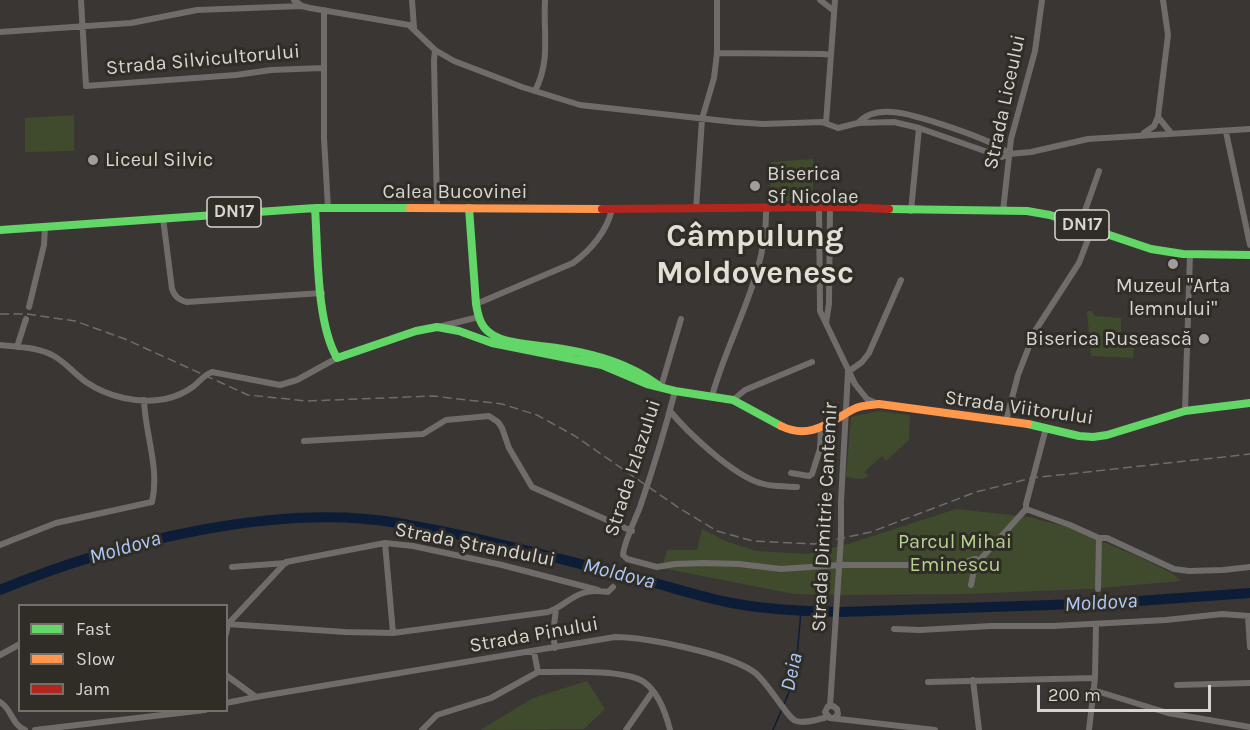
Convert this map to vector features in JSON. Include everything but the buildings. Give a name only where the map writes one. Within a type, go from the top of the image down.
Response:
[{"type":"main road","name":"Calea Bucovinei","points":[[0,230],[315,208],[830,207],[911,211]]},
{"type":"main road","points":[[315,208],[322,293],[330,350],[337,358],[416,331],[437,327],[459,331],[492,343],[602,365],[647,384],[675,391],[733,400],[785,428],[803,432],[821,429]]},
{"type":"main road","points":[[469,208],[476,304],[479,317],[486,330],[496,337],[603,357],[632,368],[661,387]]},
{"type":"main road","name":"DN17","points":[[911,211],[1042,213],[1150,249],[1190,254],[1250,255]]},
{"type":"main road","name":"Strada Viitorului","points":[[821,429],[864,405],[879,404],[1006,421],[1093,437],[1107,435],[1185,411],[1250,403]]},
{"type":"street","points":[[81,0],[82,26]]},
{"type":"street","points":[[294,0],[302,6]]},
{"type":"street","points":[[412,0],[414,28]]},
{"type":"street","points":[[535,91],[546,59],[545,0]]},
{"type":"street","points":[[696,209],[702,119],[714,78],[717,53],[717,0]]},
{"type":"street","points":[[820,0],[834,12]]},
{"type":"street","points":[[826,123],[835,0]]},
{"type":"street","name":"Strada Liceului","points":[[1003,211],[1011,140],[1035,51],[1042,0]]},
{"type":"street","points":[[1141,135],[1154,126],[1158,117],[1168,35],[1163,0]]},
{"type":"street","points":[[0,32],[153,20],[197,10],[302,6],[409,25],[435,50],[463,64],[567,102],[592,107],[763,124],[826,123],[838,128],[858,123],[886,121],[919,128],[999,156],[1031,152],[1088,139],[1250,129]]},
{"type":"street","points":[[324,10],[324,138],[328,208]]},
{"type":"street","name":"Strada Silvicultorului","points":[[82,26],[86,86],[217,77],[271,70],[323,68]]},
{"type":"street","points":[[435,50],[437,208]]},
{"type":"street","points":[[717,53],[831,55]]},
{"type":"street","points":[[858,123],[865,116],[883,112],[915,116],[1003,148],[1009,154]]},
{"type":"street","points":[[1158,117],[1171,133]]},
{"type":"street","points":[[911,211],[919,128]]},
{"type":"street","points":[[1226,132],[1250,245]]},
{"type":"street","points":[[1080,225],[1098,171]]},
{"type":"street","name":"Strada Dimitrie Cantemir","points":[[819,207],[819,304],[848,372],[862,394],[879,404]]},
{"type":"street","points":[[826,324],[830,304],[830,207]]},
{"type":"street","points":[[712,396],[754,280],[765,235],[766,208]]},
{"type":"street","points":[[476,304],[580,258],[607,226],[612,209]]},
{"type":"street","points":[[163,217],[172,289],[180,300],[187,302],[322,293]]},
{"type":"street","points":[[28,307],[44,245],[45,227]]},
{"type":"street","points":[[1006,421],[1018,375],[1035,331],[1078,263],[1092,229]]},
{"type":"street","points":[[1185,411],[1190,254]]},
{"type":"street","points":[[848,372],[862,362],[869,353],[901,280]]},
{"type":"street","points":[[437,327],[479,317]]},
{"type":"street","points":[[17,347],[26,318]]},
{"type":"street","points":[[661,387],[681,319]]},
{"type":"street","points":[[0,345],[53,356],[85,381],[112,395],[144,400],[177,396],[212,372],[280,384],[297,380],[337,358]]},
{"type":"street","points":[[733,400],[745,390],[812,362]]},
{"type":"street","name":"Strada Dimitrie Cantemir","points":[[831,704],[840,565],[848,372]]},
{"type":"street","name":"Strada Izlazului","points":[[675,391],[623,555],[627,559],[657,567],[704,563],[781,569],[840,565]]},
{"type":"street","points":[[0,545],[56,523],[152,502],[153,465],[144,400]]},
{"type":"street","points":[[670,411],[682,425],[735,470],[764,484],[797,486]]},
{"type":"street","points":[[304,441],[423,434],[446,420],[489,416],[502,428],[509,448],[532,487],[632,531]]},
{"type":"street","points":[[978,562],[1026,509],[1046,428]]},
{"type":"street","points":[[791,473],[809,476],[812,474],[820,449],[821,429]]},
{"type":"street","points":[[1026,509],[1099,538],[1107,538],[1174,569],[1189,571],[1250,567]]},
{"type":"street","points":[[1098,589],[1099,538]]},
{"type":"street","points":[[386,543],[393,633]]},
{"type":"street","name":"Strada Ștrandului","points":[[232,567],[286,562],[386,543],[413,546],[502,565],[598,590]]},
{"type":"street","points":[[965,564],[972,559],[982,565],[974,570],[971,585]]},
{"type":"street","points":[[228,623],[286,562]]},
{"type":"street","points":[[840,565],[965,564],[974,570]]},
{"type":"street","points":[[228,624],[393,633],[527,616],[555,609],[583,593],[598,590],[608,592],[613,587]]},
{"type":"street","points":[[555,609],[555,648]]},
{"type":"street","points":[[894,629],[1096,624],[1222,614],[1249,616],[1250,647]]},
{"type":"street","points":[[1089,730],[1095,678],[1096,624]]},
{"type":"street","name":"Strada Pinului","points":[[228,703],[629,637],[687,648],[723,659],[753,672],[765,683],[789,717],[797,721],[831,717],[934,730]]},
{"type":"street","points":[[0,655],[18,645]]},
{"type":"street","points":[[534,652],[538,672]]},
{"type":"street","points":[[422,730],[437,715],[491,698],[538,672],[585,672],[630,677],[643,681],[653,691],[667,715],[670,730]]},
{"type":"street","points":[[228,676],[256,697]]},
{"type":"street","points":[[928,682],[1095,678]]},
{"type":"street","points":[[973,680],[979,730]]},
{"type":"street","points":[[1177,686],[1250,682]]},
{"type":"street","points":[[1093,690],[1168,713],[1250,728]]},
{"type":"street","points":[[626,730],[653,691]]},
{"type":"street","points":[[0,702],[5,705],[14,723],[25,730]]},
{"type":"street","points":[[831,704],[838,710],[831,717],[825,712],[831,704]]},
{"type":"street","points":[[35,730],[197,712]]},
{"type":"green space","points":[[74,115],[74,151],[25,152],[25,118]]},
{"type":"green space","points":[[813,159],[813,201],[770,201],[771,162]]},
{"type":"green space","points":[[1087,311],[1091,311],[1095,316],[1121,318],[1121,333],[1129,342],[1134,342],[1133,358],[1091,356]]},
{"type":"green space","points":[[879,411],[910,415],[909,440],[886,461],[882,456],[864,472],[869,476],[866,478],[846,477],[851,417]]},
{"type":"green space","name":"Parcul Mihai Eminescu","points":[[956,509],[1029,517],[1067,527],[1137,556],[1172,573],[1181,581],[1089,589],[965,594],[794,594],[662,568],[667,550],[697,550],[702,529],[725,541],[757,551],[807,554],[848,544]]},
{"type":"green space","points":[[587,681],[605,709],[584,729],[480,730],[533,698]]},
{"type":"waterway","name":"Moldova","points":[[0,590],[93,557],[196,531],[300,518],[350,518],[398,523],[459,535],[550,556],[720,601],[773,609],[841,612],[1110,603],[1250,593]]},
{"type":"waterway","name":"Deia","points":[[784,704],[795,678],[801,611]]},
{"type":"waterway","name":"Deia","points":[[773,730],[782,709]]},
{"type":"railway","points":[[0,314],[27,314],[75,321],[125,339],[248,395],[307,401],[433,396],[502,404],[537,415],[575,436],[679,508],[717,531],[753,541],[814,544],[871,532],[976,492],[1032,478],[1250,454]]},
{"type":"traffic: fast","points":[[315,208],[322,306],[330,343],[337,358],[416,331],[437,327],[459,331],[492,343],[602,365],[647,384],[675,391],[733,400],[781,426]]},
{"type":"traffic: fast","points":[[0,230],[315,208],[410,208]]},
{"type":"traffic: fast","points":[[469,208],[476,304],[480,320],[487,330],[505,340],[601,357],[636,371],[658,385]]},
{"type":"traffic: fast","points":[[889,209],[1027,211],[1050,215],[1151,249],[1183,254],[1250,255]]},
{"type":"traffic: fast","points":[[1028,424],[1093,437],[1107,435],[1185,411],[1250,403]]},
{"type":"traffic: slow","points":[[410,208],[602,209]]},
{"type":"traffic: slow","points":[[781,426],[792,430],[812,430],[856,408],[879,404],[1028,424]]},
{"type":"traffic: jam","points":[[602,209],[844,207],[889,209]]},
{"type":"place","name":"Liceul Silvic","points":[[93,160]]},
{"type":"place","name":"Biserica Sf Nicolae","points":[[755,186]]},
{"type":"place","name":"Muzeul \"Arta lemnului\"","points":[[1173,264]]},
{"type":"place","name":"Biserica Rusească","points":[[1204,339]]},
{"type":"district","name":"Câmpulung Moldovenesc","points":[[755,256]]}]
